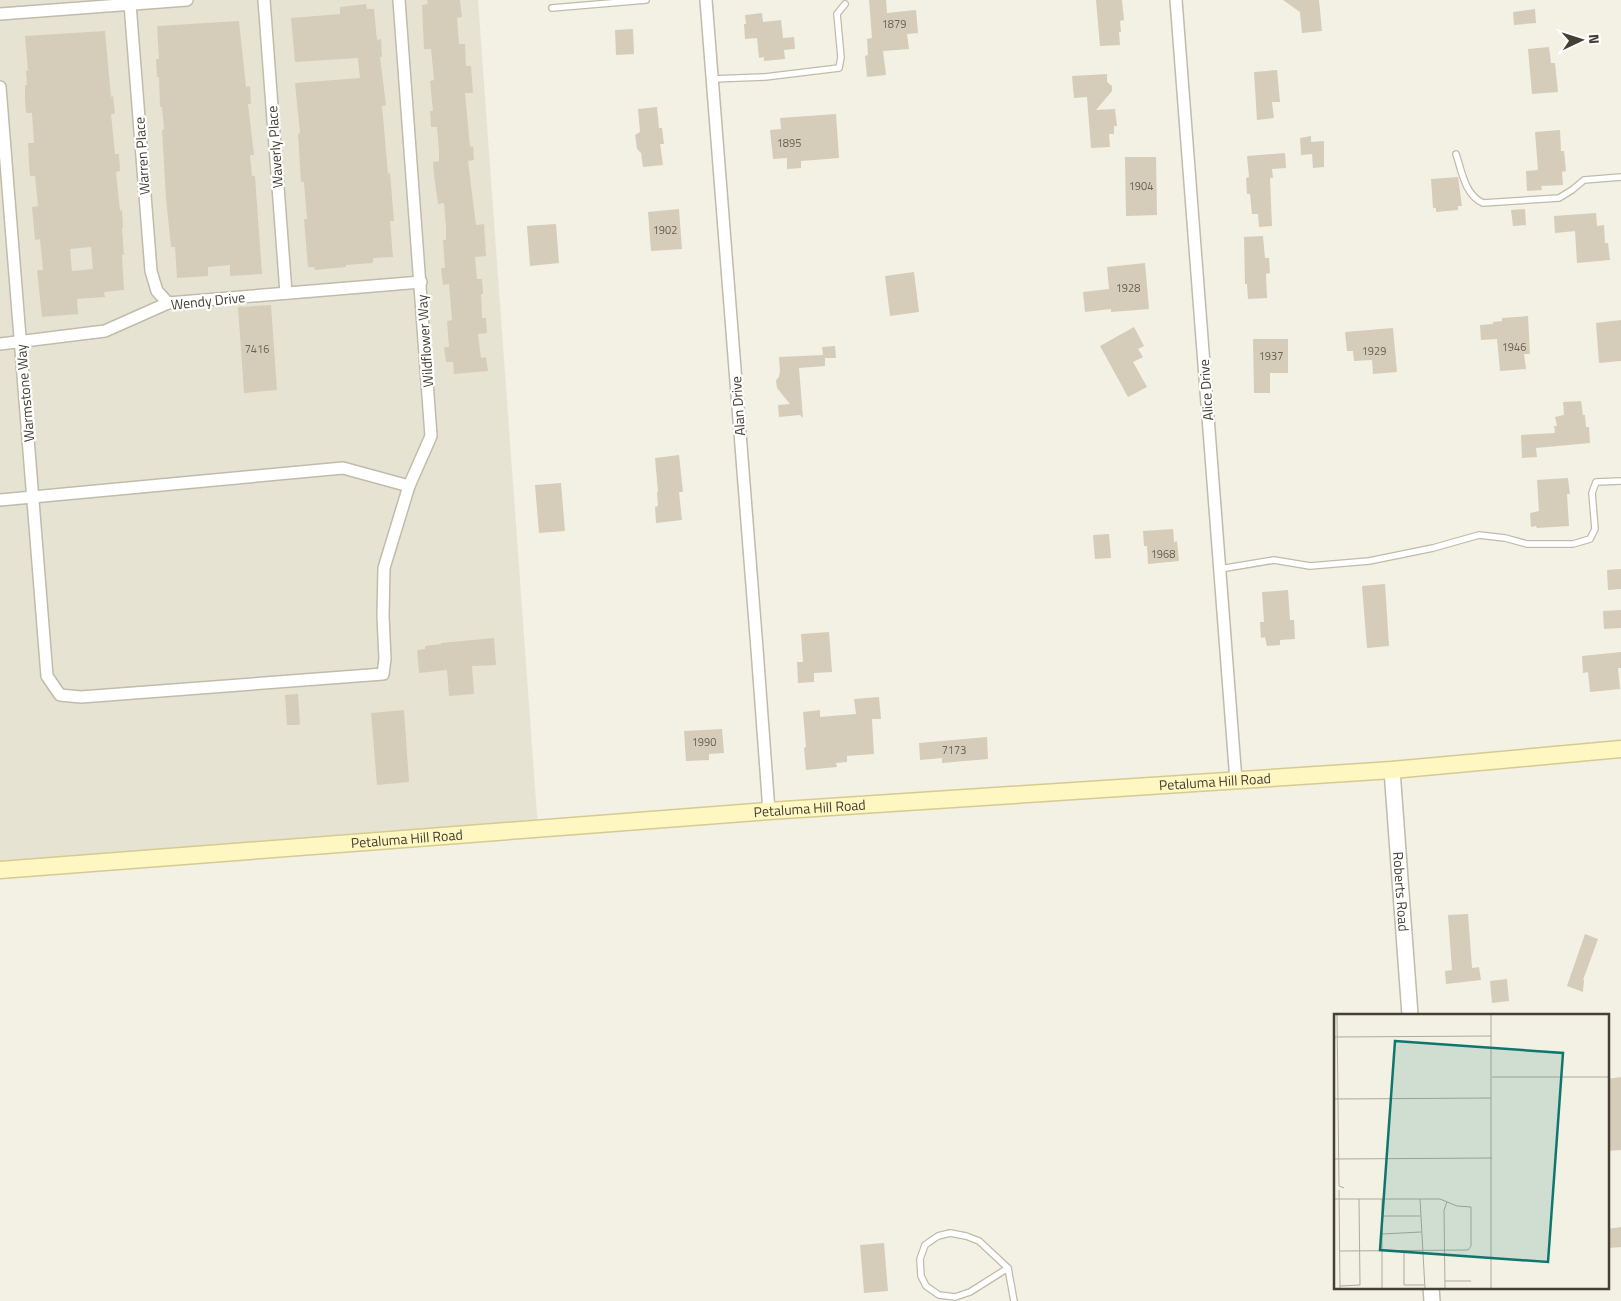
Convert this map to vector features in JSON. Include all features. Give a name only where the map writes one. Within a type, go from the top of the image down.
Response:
[{"type":"main road","name":"Petaluma Hill Road","points":[[0,870],[769,812],[1392,770],[1621,749]]},
{"type":"street","points":[[0,14],[188,0]]},
{"type":"street","name":"Waverly Place","points":[[264,0],[286,293]]},
{"type":"street","name":"Wildflower Way","points":[[60,695],[81,697],[383,674],[385,658],[383,616],[384,568],[409,486],[430,436],[421,282],[399,0]]},
{"type":"street","name":"Alan Drive","points":[[706,0],[758,649],[769,812]]},
{"type":"street","name":"Alice Drive","points":[[1176,0],[1236,781]]},
{"type":"street","name":"Warren Place","points":[[130,4],[151,271],[157,291],[168,303]]},
{"type":"street","name":"Warmstone Way","points":[[0,87],[4,184],[34,498],[47,676],[60,695]]},
{"type":"street","name":"Wendy Drive","points":[[0,344],[105,331],[168,303],[421,282]]},
{"type":"street","points":[[0,500],[343,468],[409,486]]},
{"type":"street","name":"Roberts Road","points":[[1392,770],[1410,1014]]},
{"type":"street","points":[[1431,1288],[1432,1301]]},
{"type":"lane","points":[[552,8],[646,0]]},
{"type":"lane","points":[[712,79],[765,77],[839,68],[841,57],[838,14],[846,4]]},
{"type":"lane","points":[[1456,154],[1469,191],[1474,199],[1483,203],[1558,198],[1584,180],[1621,177]]},
{"type":"lane","points":[[1220,569],[1274,560],[1310,566],[1369,561],[1433,548],[1479,535],[1505,538],[1527,544],[1573,544],[1590,539],[1595,529],[1592,493],[1596,482],[1621,481]]},
{"type":"lane","points":[[1008,1268],[970,1292],[954,1298],[940,1295],[926,1286],[921,1276],[920,1259],[925,1245],[938,1236],[950,1233],[979,1241],[1008,1268],[1014,1301]]},
{"type":"shaded area","points":[[0,0],[478,0],[538,829],[0,870]]},
{"type":"building","points":[[427,0],[460,0],[462,17],[457,18],[459,44],[465,44],[466,66],[471,66],[473,93],[465,93],[470,147],[473,146],[474,160],[468,161],[476,225],[484,224],[486,256],[475,257],[477,279],[482,279],[482,318],[486,318],[487,333],[478,334],[481,358],[486,357],[488,371],[454,374],[453,362],[446,362],[444,347],[449,347],[447,321],[452,320],[449,284],[443,285],[441,268],[445,268],[443,240],[446,240],[446,227],[444,203],[438,204],[434,175],[433,162],[439,161],[439,151],[437,127],[431,127],[430,111],[433,111],[430,81],[434,80],[431,49],[424,49],[422,5],[428,4]]},
{"type":"building","points":[[869,0],[886,0],[887,13],[916,10],[918,33],[907,34],[909,49],[883,51],[886,75],[867,77],[865,56],[868,55],[867,39],[872,38]]},
{"type":"building","points":[[1096,0],[1122,0],[1124,20],[1120,21],[1120,45],[1100,46]]},
{"type":"building","points":[[1283,0],[1319,0],[1322,31],[1302,33],[1300,12]]},
{"type":"building","points":[[366,4],[367,9],[374,9],[377,40],[381,39],[382,57],[380,57],[386,105],[382,106],[394,221],[390,221],[393,257],[373,258],[373,263],[315,270],[314,267],[308,267],[304,219],[307,219],[304,182],[301,182],[298,134],[300,133],[295,83],[360,78],[358,58],[295,62],[291,18],[340,14],[340,7]]},
{"type":"building","points":[[1535,9],[1536,23],[1514,25],[1513,12]]},
{"type":"building","points":[[762,13],[763,22],[781,20],[783,38],[794,37],[795,49],[784,50],[785,59],[764,61],[764,57],[759,58],[757,38],[745,39],[745,15]]},
{"type":"building","points":[[239,21],[246,87],[250,86],[251,104],[248,104],[254,155],[250,155],[252,176],[255,176],[262,274],[230,276],[230,265],[208,267],[208,276],[177,278],[175,247],[171,247],[166,199],[162,130],[164,129],[156,59],[159,59],[157,26]]},
{"type":"building","points":[[633,29],[634,54],[616,55],[615,30]]},
{"type":"building","points":[[105,31],[111,97],[113,96],[115,114],[111,114],[115,154],[119,154],[120,171],[116,172],[120,211],[122,210],[124,290],[104,292],[105,297],[77,299],[78,314],[42,317],[37,270],[43,270],[40,239],[35,240],[32,207],[38,206],[35,176],[30,176],[28,143],[34,143],[32,113],[26,113],[25,85],[27,85],[26,71],[28,71],[25,36]],"holes":[[[91,247],[93,269],[72,271],[70,249]]]},
{"type":"building","points":[[1549,47],[1551,63],[1555,63],[1558,92],[1532,94],[1528,49]]},
{"type":"building","points":[[1277,70],[1280,102],[1272,102],[1274,118],[1257,120],[1254,72]]},
{"type":"building","points":[[1107,74],[1107,82],[1112,86],[1112,91],[1096,110],[1115,109],[1117,126],[1114,126],[1114,134],[1109,134],[1110,147],[1091,148],[1087,97],[1074,98],[1072,76]]},
{"type":"building","points":[[657,107],[659,128],[662,128],[664,144],[660,144],[663,165],[643,167],[635,135],[640,132],[638,109]]},
{"type":"building","points":[[836,114],[839,158],[801,161],[801,168],[787,169],[787,158],[773,159],[770,130],[781,129],[780,118]]},
{"type":"building","points":[[1560,130],[1561,151],[1564,151],[1566,171],[1562,172],[1563,185],[1541,186],[1542,190],[1527,191],[1526,171],[1538,170],[1535,132]]},
{"type":"building","points":[[1311,136],[1311,142],[1324,141],[1324,167],[1313,168],[1312,154],[1301,155],[1300,138]]},
{"type":"building","points":[[1285,153],[1286,168],[1272,169],[1273,178],[1270,178],[1272,226],[1259,227],[1258,214],[1252,214],[1250,194],[1247,194],[1246,178],[1249,177],[1247,156]]},
{"type":"building","points":[[1125,157],[1156,157],[1157,215],[1126,216]]},
{"type":"building","points":[[1458,177],[1462,206],[1458,206],[1458,210],[1436,212],[1436,208],[1433,208],[1431,179]]},
{"type":"building","points":[[679,209],[682,249],[651,251],[648,212]]},
{"type":"building","points":[[1525,209],[1526,225],[1513,226],[1511,210]]},
{"type":"building","points":[[1596,213],[1597,226],[1604,225],[1605,243],[1608,243],[1610,260],[1577,263],[1575,231],[1555,233],[1554,216]]},
{"type":"building","points":[[556,224],[559,263],[530,266],[527,226]]},
{"type":"building","points":[[1263,236],[1265,258],[1269,258],[1270,273],[1266,274],[1267,298],[1248,299],[1247,284],[1245,284],[1244,237]]},
{"type":"building","points":[[1145,263],[1149,309],[1111,312],[1111,309],[1085,312],[1083,292],[1109,289],[1107,267]]},
{"type":"building","points":[[914,272],[919,312],[890,316],[885,276]]},
{"type":"building","points":[[271,305],[277,390],[244,393],[238,307]]},
{"type":"building","points":[[1528,316],[1530,354],[1524,354],[1526,369],[1500,371],[1497,339],[1481,340],[1480,325],[1493,324],[1493,322],[1502,321],[1502,318]]},
{"type":"building","points":[[1621,320],[1621,361],[1599,363],[1596,323]]},
{"type":"building","points":[[1134,327],[1144,346],[1138,349],[1143,357],[1133,362],[1147,387],[1128,397],[1100,346]]},
{"type":"building","points":[[1393,328],[1397,372],[1373,374],[1372,360],[1354,361],[1353,351],[1347,351],[1345,332]]},
{"type":"building","points":[[1253,339],[1288,339],[1288,373],[1270,373],[1270,393],[1254,393]]},
{"type":"building","points":[[835,346],[836,358],[825,358],[825,366],[799,368],[803,418],[800,415],[779,417],[778,405],[790,404],[777,388],[776,380],[779,377],[780,371],[779,357],[823,355],[822,347]]},
{"type":"building","points":[[1581,401],[1586,427],[1589,427],[1590,443],[1536,448],[1537,457],[1522,458],[1521,435],[1555,433],[1554,426],[1557,426],[1555,417],[1564,415],[1563,402]]},
{"type":"building","points":[[679,455],[683,492],[679,492],[682,520],[656,523],[655,507],[658,506],[658,492],[655,458]]},
{"type":"building","points":[[1568,478],[1570,494],[1567,494],[1569,526],[1531,527],[1530,513],[1539,511],[1537,480]]},
{"type":"building","points":[[561,483],[565,531],[539,533],[535,485]]},
{"type":"building","points":[[1173,529],[1174,542],[1177,541],[1179,561],[1148,564],[1147,546],[1144,546],[1143,531]]},
{"type":"building","points":[[1109,534],[1111,558],[1095,559],[1093,535]]},
{"type":"building","points":[[1621,569],[1621,589],[1608,590],[1607,570]]},
{"type":"building","points":[[1385,584],[1389,646],[1367,648],[1362,586]]},
{"type":"building","points":[[1288,590],[1290,620],[1294,620],[1295,639],[1280,640],[1280,645],[1267,646],[1265,637],[1261,638],[1260,622],[1264,622],[1262,592]]},
{"type":"building","points":[[1621,610],[1621,628],[1604,629],[1603,611]]},
{"type":"building","points":[[829,632],[832,672],[814,673],[814,682],[798,683],[797,662],[803,662],[801,634]]},
{"type":"building","points":[[494,638],[496,665],[472,666],[474,694],[449,696],[447,670],[419,673],[417,650],[425,649],[425,646]]},
{"type":"building","points":[[1621,652],[1621,668],[1618,668],[1620,689],[1590,692],[1588,672],[1583,673],[1582,656]]},
{"type":"building","points":[[298,694],[300,725],[287,725],[285,695]]},
{"type":"building","points":[[879,697],[881,719],[872,719],[874,754],[847,756],[847,762],[836,763],[837,767],[806,770],[803,712],[820,710],[820,717],[856,714],[854,699]]},
{"type":"building","points":[[404,710],[409,782],[377,785],[371,713]]},
{"type":"building","points":[[722,729],[724,753],[709,754],[709,760],[686,761],[684,731]]},
{"type":"building","points":[[987,737],[988,759],[942,763],[942,758],[920,760],[919,743]]},
{"type":"building","points":[[1468,914],[1472,968],[1479,967],[1481,980],[1446,984],[1445,971],[1452,970],[1448,915]]},
{"type":"building","points":[[1585,934],[1598,939],[1583,980],[1583,992],[1567,986]]},
{"type":"building","points":[[1507,979],[1509,1001],[1492,1003],[1490,981]]},
{"type":"building","points":[[1621,1077],[1621,1150],[1608,1151],[1608,1079]]},
{"type":"building","points":[[1621,1227],[1621,1247],[1610,1248],[1608,1229]]},
{"type":"building","points":[[884,1243],[888,1291],[864,1293],[860,1245]]}]
